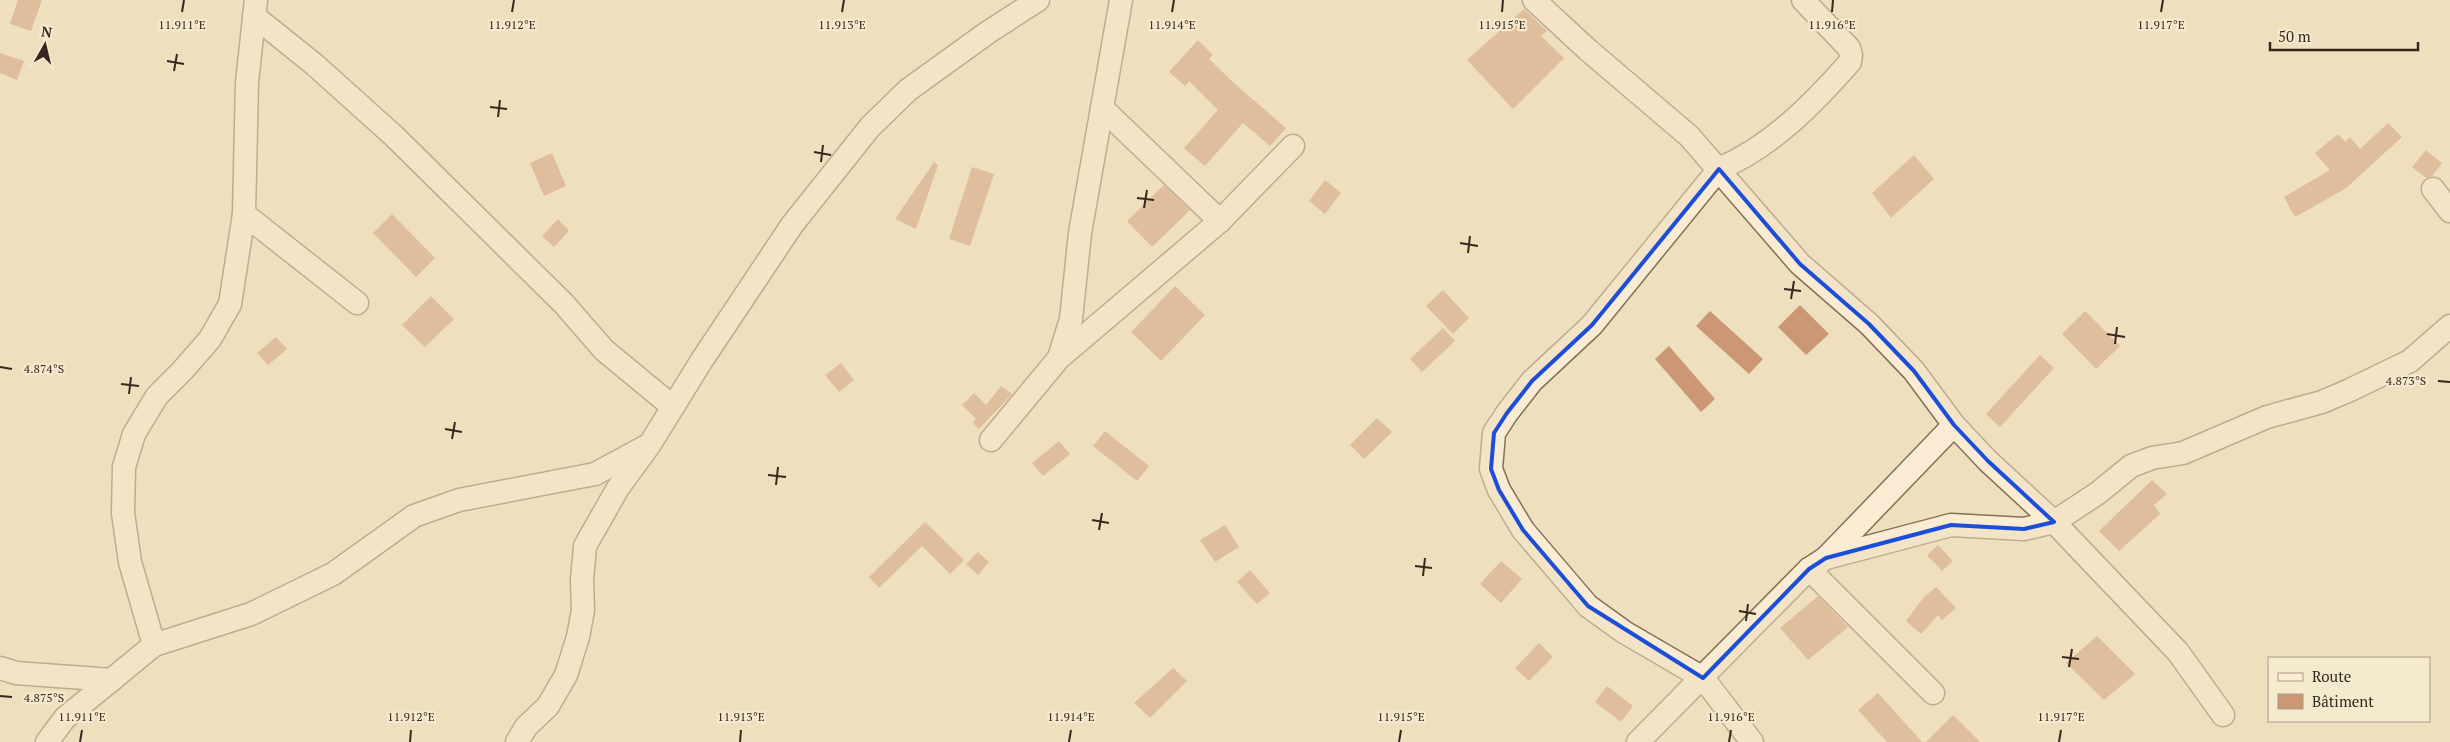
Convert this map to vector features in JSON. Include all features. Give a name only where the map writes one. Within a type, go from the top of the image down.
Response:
[{"type":"street","points":[[517,742],[526,728],[548,706],[566,675],[578,638],[583,610],[582,580],[585,546],[618,488],[650,444],[792,225],[870,127],[908,90],[987,33],[1038,0]]},
{"type":"street","points":[[1059,358],[1071,319],[1080,233],[1121,0]]},
{"type":"street","points":[[1534,0],[1588,50],[1689,136],[1800,264],[1869,324],[1914,371],[1954,425],[1988,461],[2054,522],[2178,652],[2223,715]]},
{"type":"street","points":[[1752,742],[1703,678],[1624,632],[1588,606],[1523,530],[1498,490],[1491,469],[1491,460],[1494,434],[1532,381],[1592,325],[1719,169],[1743,158],[1776,135],[1821,95],[1850,62],[1849,48],[1803,0]]},
{"type":"street","points":[[255,8],[395,137],[564,304],[604,350],[673,407]]},
{"type":"street","points":[[154,645],[130,562],[123,513],[124,467],[134,434],[157,396],[182,372],[210,339],[230,304],[244,214],[247,82],[255,8]]},
{"type":"street","points":[[1102,108],[1220,221]]},
{"type":"street","points":[[991,440],[1059,358],[1220,221],[1292,146]]},
{"type":"street","points":[[2433,189],[2450,210]]},
{"type":"street","points":[[244,214],[357,303]]},
{"type":"street","points":[[1818,564],[1951,525],[2024,529],[2054,522],[2098,493],[2130,466],[2152,458],[2183,453],[2267,417],[2322,402],[2350,390],[2410,361],[2450,326]]},
{"type":"street","points":[[1638,742],[1818,564],[1954,425]]},
{"type":"street","points":[[47,742],[65,718],[154,645],[251,614],[333,574],[414,516],[459,500],[595,474],[650,444]]},
{"type":"street","points":[[1818,564],[1933,693]]},
{"type":"street","points":[[0,668],[16,673],[112,680]]},
{"type":"highlighted area","points":[[1719,169],[1800,264],[1869,324],[1914,371],[1954,425],[1988,461],[2054,522],[2024,529],[1951,525],[1826,558],[1809,569],[1703,678],[1588,606],[1523,530],[1499,490],[1491,469],[1492,450],[1494,433],[1507,413],[1532,381],[1592,325]]},
{"type":"building","points":[[18,0],[42,0],[31,31],[10,24]]},
{"type":"building","points":[[1524,9],[1547,31],[1541,36],[1564,58],[1513,109],[1467,60]]},
{"type":"building","points":[[1198,40],[1213,55],[1209,59],[1286,128],[1270,146],[1243,123],[1205,166],[1184,148],[1218,110],[1189,81],[1185,86],[1169,72]]},
{"type":"building","points":[[0,53],[24,61],[17,80],[0,73]]},
{"type":"building","points":[[2388,123],[2402,137],[2345,189],[2295,217],[2284,197],[2330,170],[2315,153],[2338,134],[2345,142],[2350,137],[2360,149]]},
{"type":"building","points":[[2426,150],[2442,163],[2432,176],[2426,178],[2412,167]]},
{"type":"building","points":[[552,153],[566,186],[544,196],[530,163]]},
{"type":"building","points":[[1914,155],[1934,179],[1891,218],[1872,193]]},
{"type":"building","points":[[934,162],[938,165],[916,229],[895,219]]},
{"type":"building","points":[[972,167],[994,174],[970,246],[949,239]]},
{"type":"building","points":[[1325,180],[1341,193],[1325,214],[1309,201]]},
{"type":"building","points":[[1164,185],[1190,210],[1152,247],[1127,221]]},
{"type":"building","points":[[392,214],[435,258],[416,277],[373,233]]},
{"type":"building","points":[[558,219],[569,231],[554,247],[542,236]]},
{"type":"building","points":[[1175,286],[1205,315],[1161,361],[1131,332]]},
{"type":"building","points":[[1443,290],[1469,318],[1453,334],[1426,306]]},
{"type":"building","points":[[431,296],[454,319],[425,347],[402,325]]},
{"type":"building","points":[[1800,305],[1829,334],[1806,355],[1778,327]]},
{"type":"building","points":[[1710,311],[1763,359],[1749,374],[1696,326]]},
{"type":"building","points":[[2085,311],[2120,346],[2096,369],[2062,334]]},
{"type":"building","points":[[1443,328],[1455,341],[1422,372],[1410,359]]},
{"type":"building","points":[[276,337],[287,349],[268,365],[257,353]]},
{"type":"building","points":[[1669,346],[1715,399],[1701,412],[1655,359]]},
{"type":"building","points":[[2040,355],[2054,368],[2000,427],[1986,414]]},
{"type":"building","points":[[841,363],[854,380],[839,392],[825,375]]},
{"type":"building","points":[[1001,386],[1012,394],[979,429],[973,423],[976,419],[962,405],[974,393],[986,405]]},
{"type":"building","points":[[1377,418],[1392,432],[1364,459],[1350,445]]},
{"type":"building","points":[[1105,431],[1149,466],[1137,481],[1093,446]]},
{"type":"building","points":[[1059,441],[1070,454],[1043,476],[1032,463]]},
{"type":"building","points":[[2152,480],[2167,494],[2154,505],[2160,514],[2119,551],[2099,531]]},
{"type":"building","points":[[925,522],[964,560],[950,574],[922,546],[879,588],[869,577]]},
{"type":"building","points":[[1225,525],[1239,547],[1215,562],[1200,540]]},
{"type":"building","points":[[1938,545],[1953,561],[1942,571],[1927,555]]},
{"type":"building","points":[[978,552],[989,562],[978,575],[966,564]]},
{"type":"building","points":[[1501,561],[1522,579],[1501,603],[1480,584]]},
{"type":"building","points":[[1250,570],[1270,593],[1257,604],[1237,582]]},
{"type":"building","points":[[1936,587],[1956,608],[1942,620],[1938,615],[1921,634],[1906,621],[1923,598]]},
{"type":"building","points":[[1818,596],[1848,627],[1808,660],[1780,628]]},
{"type":"building","points":[[2097,636],[2135,674],[2104,700],[2066,663]]},
{"type":"building","points":[[1539,643],[1553,657],[1529,681],[1515,668]]},
{"type":"building","points":[[1173,668],[1187,681],[1150,718],[1134,703]]},
{"type":"building","points":[[1607,686],[1633,706],[1621,722],[1595,702]]},
{"type":"building","points":[[1878,693],[1922,742],[1887,742],[1858,710]]},
{"type":"building","points":[[1953,715],[1980,742],[1926,742]]}]
